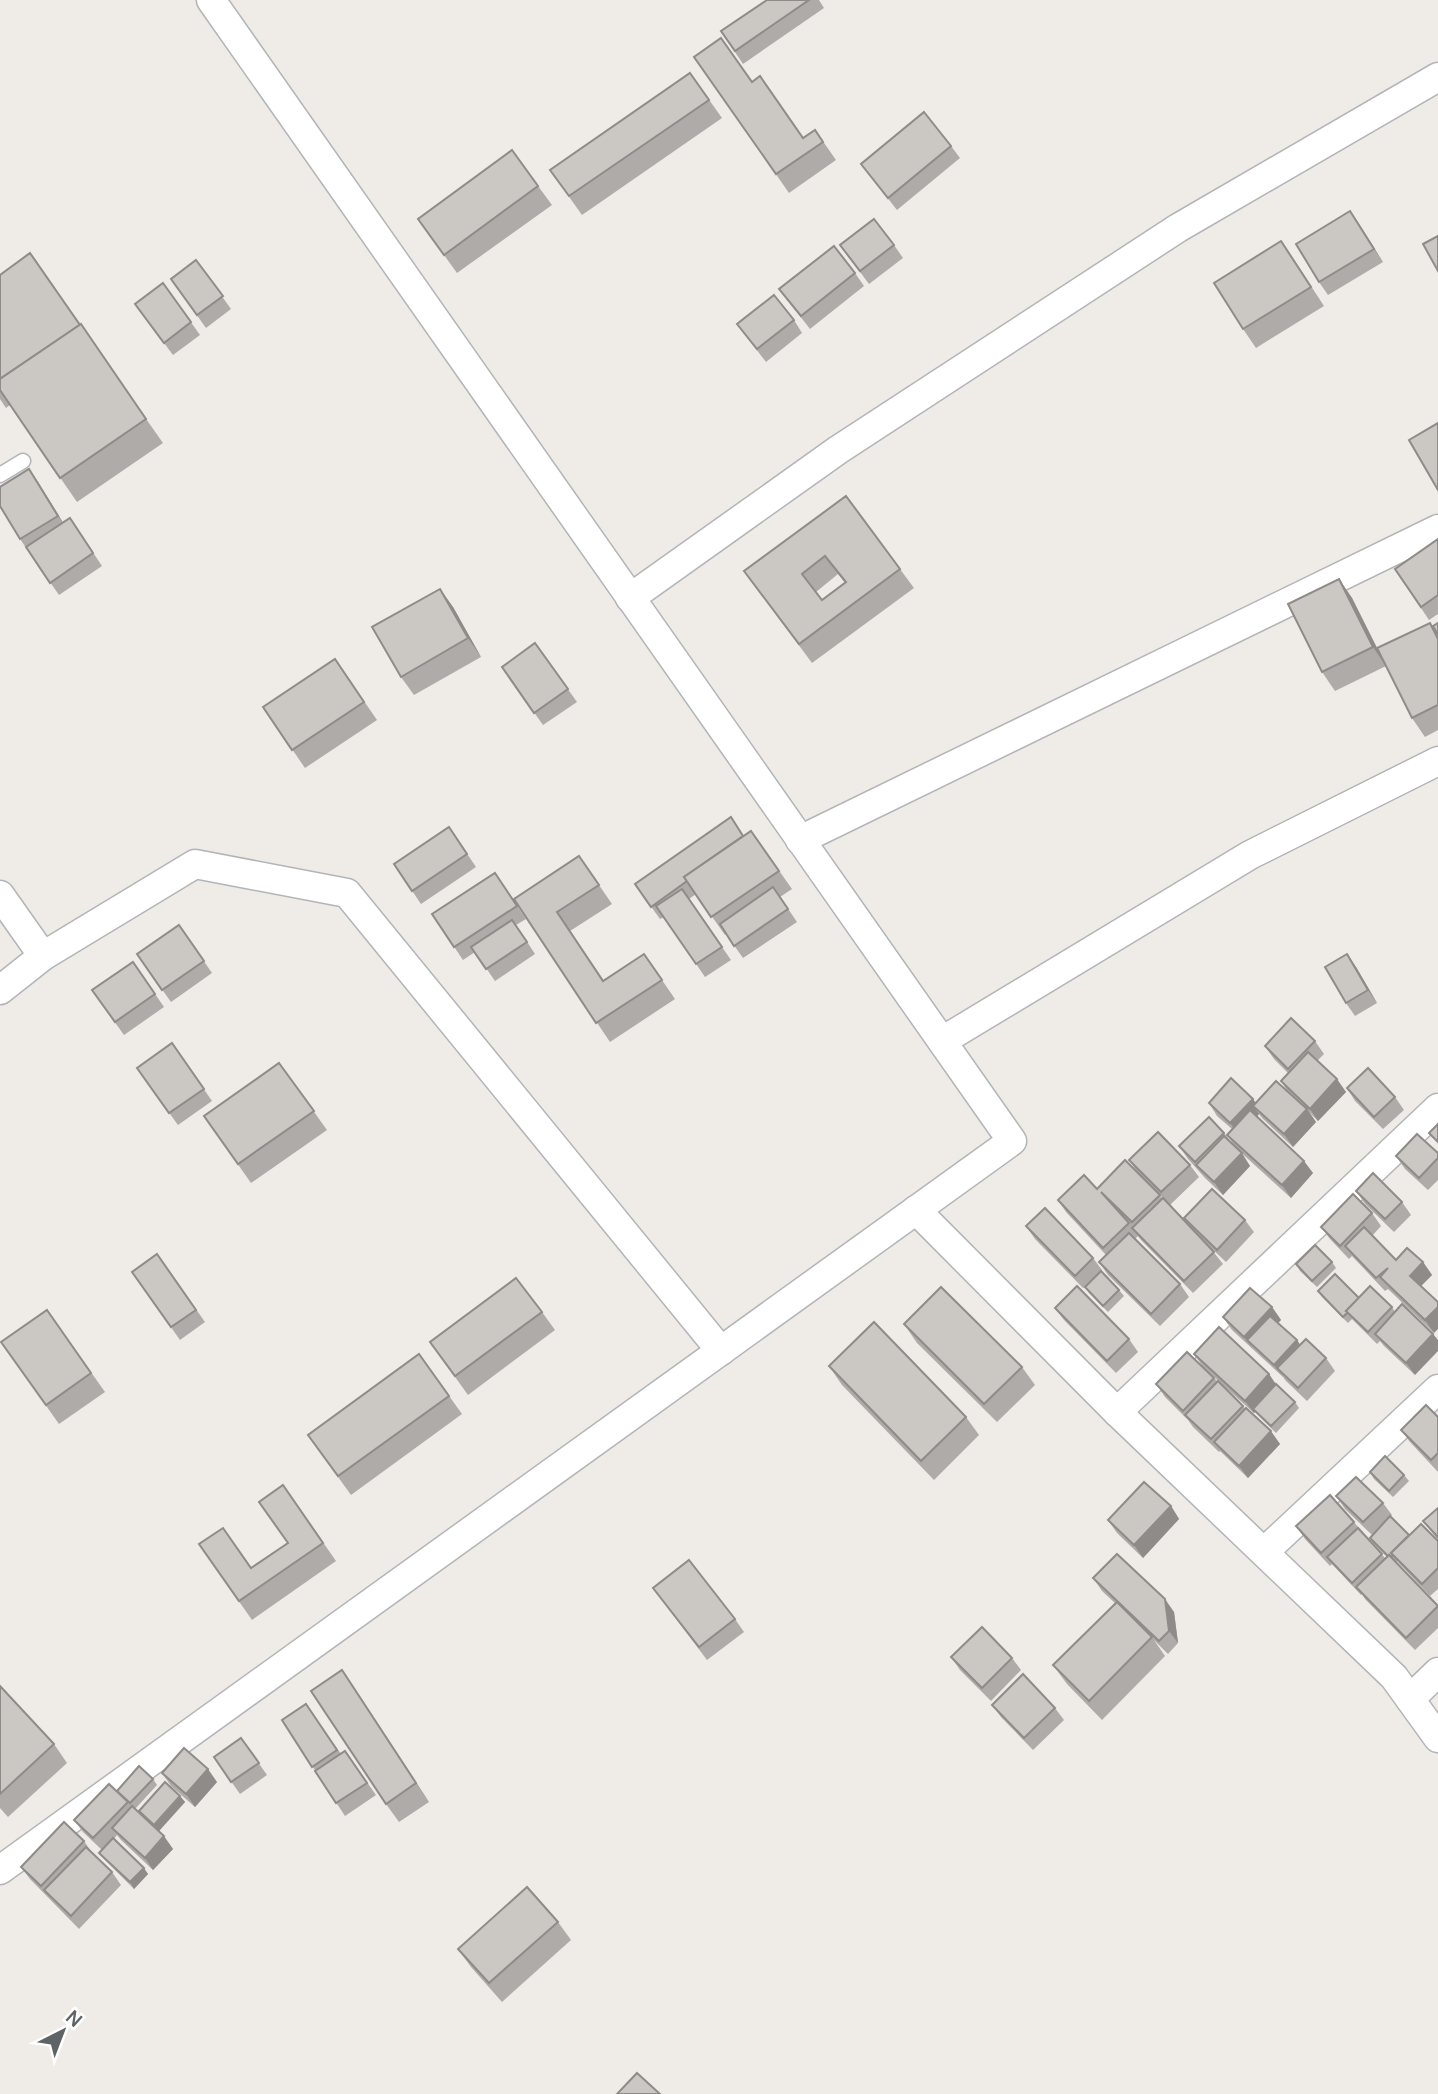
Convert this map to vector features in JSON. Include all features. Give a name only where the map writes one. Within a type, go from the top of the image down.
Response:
[{"type":"street","points":[[0,1870],[1012,1141],[211,0]]},
{"type":"street","points":[[629,598],[838,450],[1178,228],[1438,77]]},
{"type":"street","points":[[800,840],[1438,529]]},
{"type":"street","points":[[942,1041],[1250,855],[1438,761]]},
{"type":"street","points":[[0,990],[43,956],[195,864],[347,893],[721,1351]]},
{"type":"street","points":[[0,895],[43,956]]},
{"type":"street","points":[[1117,1412],[1438,1108]]},
{"type":"street","points":[[916,1210],[1117,1412],[1394,1677],[1438,1738]]},
{"type":"street","points":[[1264,1552],[1438,1389]]},
{"type":"street","points":[[1410,1699],[1438,1672]]},
{"type":"lane","points":[[0,475],[23,461]]},
{"type":"building","points":[[767,0],[809,0],[735,51],[721,31]]},
{"type":"building","points":[[721,38],[752,82],[760,76],[803,138],[815,130],[823,142],[776,174],[694,57]]},
{"type":"building","points":[[690,73],[709,100],[569,196],[550,170]]},
{"type":"building","points":[[924,112],[951,146],[888,198],[861,164]]},
{"type":"building","points":[[512,150],[538,186],[444,255],[418,219]]},
{"type":"building","points":[[1350,211],[1374,249],[1319,282],[1296,244]]},
{"type":"building","points":[[874,219],[894,245],[860,271],[840,245]]},
{"type":"building","points":[[1438,236],[1438,271],[1423,244]]},
{"type":"building","points":[[1281,241],[1311,287],[1243,329],[1214,283]]},
{"type":"building","points":[[834,246],[855,273],[801,316],[779,289]]},
{"type":"building","points":[[30,253],[80,325],[0,379],[0,275]]},
{"type":"building","points":[[196,260],[223,296],[197,315],[171,279]]},
{"type":"building","points":[[163,283],[191,322],[164,343],[135,304]]},
{"type":"building","points":[[774,295],[794,320],[757,349],[737,324]]},
{"type":"building","points":[[81,324],[146,419],[60,478],[0,390],[0,379]]},
{"type":"building","points":[[1438,423],[1438,490],[1409,440]]},
{"type":"building","points":[[29,469],[58,516],[20,539],[0,506],[0,487]]},
{"type":"building","points":[[846,496],[900,569],[799,644],[744,571]],"holes":[[[825,556],[846,582],[822,600],[802,574]]]},
{"type":"building","points":[[70,518],[93,553],[50,583],[26,547]]},
{"type":"building","points":[[1438,539],[1438,595],[1421,607],[1395,569]]},
{"type":"building","points":[[1339,579],[1373,647],[1322,672],[1288,604]]},
{"type":"building","points":[[440,589],[468,638],[401,677],[372,627]]},
{"type":"building","points":[[1430,623],[1438,639],[1438,705],[1412,718],[1377,648]]},
{"type":"building","points":[[535,643],[568,689],[534,713],[502,667]]},
{"type":"building","points":[[335,659],[364,702],[292,750],[263,707]]},
{"type":"building","points":[[731,817],[743,836],[684,877],[687,881],[651,907],[635,884]]},
{"type":"building","points":[[449,827],[467,854],[412,891],[394,864]]},
{"type":"building","points":[[751,831],[779,871],[711,917],[684,877]]},
{"type":"building","points":[[579,856],[599,885],[557,912],[603,981],[644,954],[662,980],[596,1023],[514,899]]},
{"type":"building","points":[[495,873],[517,906],[454,947],[432,914]]},
{"type":"building","points":[[773,887],[788,909],[734,946],[720,924]]},
{"type":"building","points":[[682,889],[722,947],[696,964],[656,906]]},
{"type":"building","points":[[512,920],[527,942],[486,969],[471,947]]},
{"type":"building","points":[[179,925],[204,961],[162,990],[137,954]]},
{"type":"building","points":[[1347,954],[1368,990],[1346,1003],[1325,967]]},
{"type":"building","points":[[133,962],[155,994],[115,1022],[92,990]]},
{"type":"building","points":[[1291,1018],[1315,1041],[1288,1069],[1265,1046]]},
{"type":"building","points":[[172,1043],[204,1089],[169,1113],[137,1068]]},
{"type":"building","points":[[1308,1052],[1337,1079],[1310,1109],[1281,1081]]},
{"type":"building","points":[[279,1063],[314,1111],[238,1164],[204,1116]]},
{"type":"building","points":[[1368,1068],[1395,1097],[1374,1117],[1347,1088]]},
{"type":"building","points":[[1231,1078],[1253,1099],[1230,1123],[1209,1103]]},
{"type":"building","points":[[1276,1081],[1307,1109],[1284,1134],[1253,1106]]},
{"type":"building","points":[[1250,1110],[1304,1161],[1282,1185],[1227,1135]]},
{"type":"building","points":[[1209,1117],[1224,1133],[1195,1162],[1179,1146]]},
{"type":"building","points":[[1438,1124],[1438,1142],[1429,1133]]},
{"type":"building","points":[[1158,1132],[1190,1165],[1161,1192],[1129,1160]]},
{"type":"building","points":[[1417,1134],[1438,1153],[1438,1158],[1419,1178],[1396,1156]]},
{"type":"building","points":[[1224,1136],[1242,1153],[1214,1182],[1196,1165]]},
{"type":"building","points":[[1125,1160],[1160,1195],[1132,1222],[1101,1192],[1129,1223],[1103,1248],[1058,1200],[1084,1175],[1097,1189]]},
{"type":"building","points":[[1373,1173],[1402,1202],[1385,1219],[1356,1191]]},
{"type":"building","points":[[1212,1189],[1245,1220],[1217,1250],[1184,1218]]},
{"type":"building","points":[[1353,1194],[1372,1213],[1340,1246],[1321,1227]]},
{"type":"building","points":[[1163,1198],[1214,1252],[1184,1281],[1132,1228]]},
{"type":"building","points":[[1045,1208],[1093,1258],[1075,1276],[1026,1226]]},
{"type":"building","points":[[1364,1227],[1396,1260],[1407,1248],[1423,1262],[1410,1276],[1438,1302],[1438,1307],[1425,1320],[1380,1277],[1388,1268],[1376,1278],[1345,1246]]},
{"type":"building","points":[[1129,1233],[1180,1284],[1151,1314],[1099,1262]]},
{"type":"building","points":[[1315,1245],[1332,1262],[1312,1281],[1296,1264]]},
{"type":"building","points":[[157,1254],[196,1310],[171,1327],[132,1272]]},
{"type":"building","points":[[1101,1271],[1119,1290],[1103,1306],[1085,1287]]},
{"type":"building","points":[[1335,1274],[1359,1298],[1343,1317],[1318,1291]]},
{"type":"building","points":[[516,1278],[542,1312],[455,1376],[430,1342]]},
{"type":"building","points":[[1077,1286],[1129,1339],[1107,1361],[1055,1308]]},
{"type":"building","points":[[1370,1286],[1392,1307],[1368,1332],[1346,1311]]},
{"type":"building","points":[[941,1287],[1022,1367],[984,1404],[904,1324]]},
{"type":"building","points":[[1250,1288],[1272,1307],[1244,1337],[1223,1317]]},
{"type":"building","points":[[1402,1304],[1433,1334],[1406,1363],[1375,1334]]},
{"type":"building","points":[[47,1310],[91,1373],[46,1405],[1,1342]]},
{"type":"building","points":[[1270,1316],[1297,1340],[1274,1365],[1247,1340]]},
{"type":"building","points":[[874,1322],[966,1417],[921,1461],[829,1366]]},
{"type":"building","points":[[1219,1327],[1269,1374],[1245,1401],[1194,1354]]},
{"type":"building","points":[[1306,1339],[1326,1358],[1298,1388],[1277,1368]]},
{"type":"building","points":[[1187,1352],[1214,1378],[1183,1411],[1156,1384]]},
{"type":"building","points":[[419,1354],[449,1396],[338,1476],[308,1435]]},
{"type":"building","points":[[1218,1381],[1243,1406],[1211,1439],[1185,1415]]},
{"type":"building","points":[[1276,1384],[1295,1402],[1271,1426],[1253,1409]]},
{"type":"building","points":[[1426,1405],[1438,1417],[1438,1453],[1431,1460],[1401,1430]]},
{"type":"building","points":[[1246,1408],[1271,1431],[1239,1466],[1214,1442]]},
{"type":"building","points":[[1385,1456],[1404,1475],[1389,1491],[1370,1472]]},
{"type":"building","points":[[1356,1477],[1383,1503],[1363,1522],[1336,1496]]},
{"type":"building","points":[[1144,1482],[1171,1506],[1134,1545],[1108,1520]]},
{"type":"building","points":[[283,1485],[323,1543],[239,1601],[199,1544],[223,1528],[251,1568],[288,1543],[259,1502]]},
{"type":"building","points":[[1330,1495],[1354,1522],[1321,1553],[1296,1526]]},
{"type":"building","points":[[1438,1508],[1438,1537],[1423,1521]]},
{"type":"building","points":[[1390,1516],[1409,1535],[1391,1553],[1391,1557],[1370,1538]]},
{"type":"building","points":[[1421,1524],[1438,1541],[1438,1568],[1422,1584],[1391,1553]]},
{"type":"building","points":[[1358,1528],[1382,1554],[1352,1583],[1327,1557]]},
{"type":"building","points":[[1117,1554],[1165,1599],[1169,1631],[1159,1641],[1093,1578]]},
{"type":"building","points":[[1389,1555],[1438,1606],[1406,1638],[1356,1587]]},
{"type":"building","points":[[689,1560],[735,1619],[699,1647],[653,1588]]},
{"type":"building","points":[[1117,1602],[1152,1637],[1089,1701],[1053,1665]]},
{"type":"building","points":[[982,1627],[1012,1658],[982,1688],[951,1657]]},
{"type":"building","points":[[342,1670],[416,1783],[386,1804],[311,1691]]},
{"type":"building","points":[[1023,1674],[1055,1708],[1024,1738],[992,1705]]},
{"type":"building","points":[[0,1686],[54,1744],[0,1794]]},
{"type":"building","points":[[306,1704],[337,1750],[312,1767],[282,1720]]},
{"type":"building","points":[[241,1738],[259,1763],[231,1782],[214,1757]]},
{"type":"building","points":[[184,1748],[208,1769],[186,1794],[162,1773]]},
{"type":"building","points":[[345,1751],[367,1783],[336,1803],[315,1771]]},
{"type":"building","points":[[139,1766],[153,1779],[130,1803],[117,1791]]},
{"type":"building","points":[[165,1782],[180,1796],[154,1825],[139,1811]]},
{"type":"building","points":[[109,1784],[128,1802],[93,1838],[74,1820]]},
{"type":"building","points":[[132,1806],[164,1836],[145,1858],[112,1828]]},
{"type":"building","points":[[64,1822],[84,1841],[41,1886],[21,1867]]},
{"type":"building","points":[[113,1838],[144,1868],[130,1882],[99,1853]]},
{"type":"building","points":[[86,1847],[112,1872],[71,1916],[44,1890]]},
{"type":"building","points":[[527,1887],[558,1922],[489,1983],[458,1949]]},
{"type":"building","points":[[637,2073],[660,2094],[617,2094]]}]
